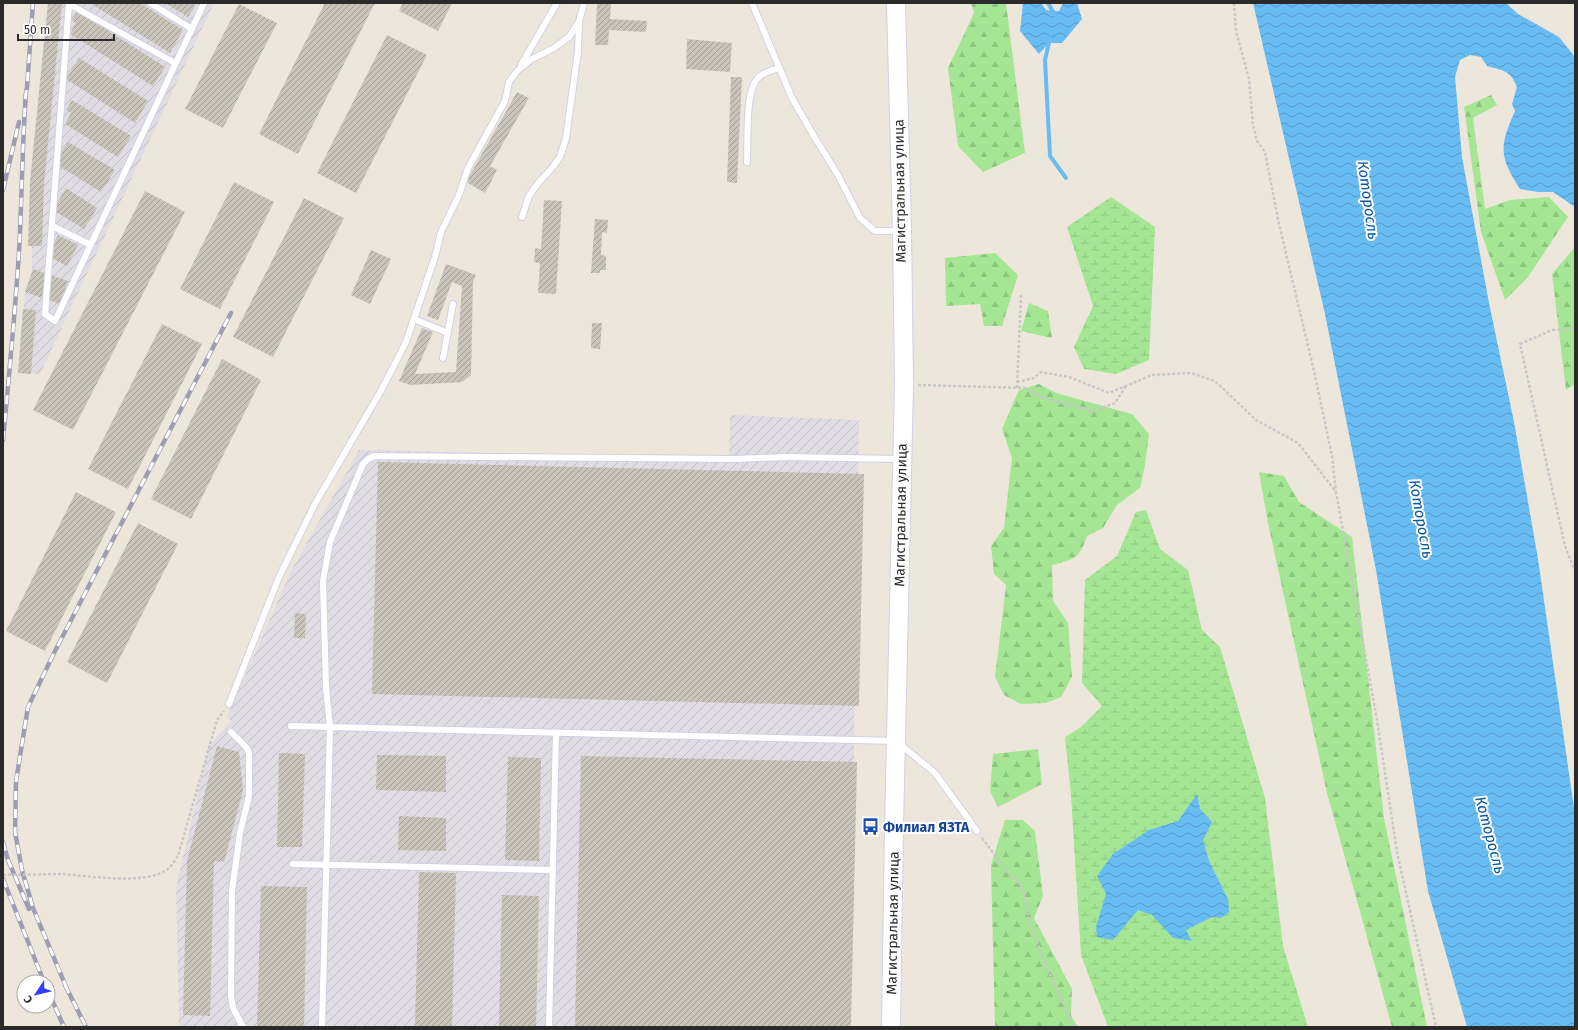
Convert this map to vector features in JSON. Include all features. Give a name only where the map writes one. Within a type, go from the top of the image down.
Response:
[{"type":"main road","name":"Магистральная улица","points":[[891,1027],[904,384],[902,230],[896,3]]},
{"type":"lane","points":[[175,63],[69,3],[45,314],[55,321],[204,3]]},
{"type":"lane","points":[[150,3],[192,28]]},
{"type":"lane","points":[[229,704],[279,577],[316,502],[349,443],[382,389],[406,342],[435,257],[441,232],[459,195],[468,168],[506,101],[509,82],[518,70],[557,3]]},
{"type":"lane","points":[[522,218],[529,196],[560,157],[566,138],[577,59],[579,22],[584,3]]},
{"type":"lane","points":[[752,3],[778,68],[792,98],[838,175],[860,218],[875,231],[902,230]]},
{"type":"lane","points":[[518,70],[532,59],[554,48],[568,37],[579,22]]},
{"type":"lane","points":[[747,162],[750,98],[753,85],[758,78],[778,68]]},
{"type":"lane","points":[[52,226],[90,245]]},
{"type":"lane","points":[[443,358],[453,304]]},
{"type":"lane","points":[[414,319],[448,333]]},
{"type":"lane","points":[[322,1027],[330,727],[326,688],[322,581],[330,542],[363,464],[368,459],[374,456],[736,459],[784,457],[902,460]]},
{"type":"lane","points":[[291,726],[896,741],[935,773],[977,831]]},
{"type":"lane","points":[[231,732],[247,748],[249,753],[249,796],[240,833],[232,891],[231,996],[233,1008],[243,1027]]},
{"type":"lane","points":[[549,1027],[556,733]]},
{"type":"lane","points":[[293,864],[553,870]]},
{"type":"path","points":[[1234,3],[1236,31],[1249,79],[1253,125],[1257,141],[1265,152],[1279,224],[1314,371],[1332,456],[1336,492],[1378,720],[1396,852],[1436,1027]]},
{"type":"path","points":[[1017,388],[1021,295]]},
{"type":"path","points":[[1575,329],[1552,330],[1520,344],[1565,546],[1575,571]]},
{"type":"path","points":[[1017,382],[1034,378],[1041,372],[1069,377],[1109,393],[1152,375],[1191,372],[1215,381],[1256,420],[1298,443],[1336,492]]},
{"type":"path","points":[[904,384],[1027,388],[1040,397],[1093,411],[1115,403],[1126,386]]},
{"type":"path","points":[[3,875],[63,874],[138,879],[157,875],[169,868],[178,856],[217,720],[229,704]]},
{"type":"path","points":[[977,831],[1003,868],[1012,878],[1022,885],[1026,908],[1045,964],[1074,1027]]},
{"type":"shaded area","points":[[48,3],[214,3],[40,374],[18,373],[25,292],[32,272],[32,246],[28,246],[30,182]]},
{"type":"shaded area","points":[[730,415],[859,420],[850,1027],[179,1027],[176,887],[209,746],[231,721],[227,717],[291,571],[359,450],[729,458]]},
{"type":"green space","points":[[971,3],[1006,3],[1025,153],[983,172],[958,146],[948,68],[974,13]]},
{"type":"green space","points":[[1491,95],[1497,105],[1473,118],[1485,209],[1510,200],[1549,197],[1568,217],[1528,277],[1505,300],[1481,232],[1464,107]]},
{"type":"green space","points":[[1111,197],[1155,227],[1149,360],[1116,374],[1084,369],[1074,347],[1093,306],[1067,227]]},
{"type":"green space","points":[[1575,247],[1575,384],[1566,390],[1552,274]]},
{"type":"green space","points":[[995,253],[1018,275],[1002,326],[984,326],[980,304],[946,306],[945,258]]},
{"type":"green space","points":[[1029,303],[1048,311],[1052,338],[1021,331]]},
{"type":"green space","points":[[1039,384],[1056,393],[1132,414],[1149,434],[1140,488],[1117,505],[1103,528],[1087,536],[1084,544],[1075,557],[1052,565],[1053,601],[1068,623],[1072,677],[1061,697],[1046,703],[1021,704],[1004,695],[995,677],[1006,585],[994,574],[991,546],[1004,528],[1012,458],[1002,429],[1019,390]]},
{"type":"green space","points":[[1259,472],[1284,476],[1299,502],[1352,537],[1384,818],[1427,1027],[1392,1027],[1327,793],[1268,523]]},
{"type":"green space","points":[[1146,510],[1160,549],[1188,570],[1202,630],[1220,647],[1265,798],[1283,946],[1308,1027],[1108,1027],[1081,955],[1071,795],[1065,737],[1081,727],[1102,706],[1082,683],[1085,580],[1117,556],[1136,512]]},
{"type":"green space","points":[[1038,749],[1042,784],[998,807],[990,791],[993,754]]},
{"type":"green space","points":[[1005,820],[1023,820],[1035,831],[1043,896],[1034,918],[1072,989],[1071,1016],[1078,1027],[995,1027],[991,865]]},
{"type":"water","points":[[1023,3],[1041,3],[1046,10],[1059,11],[1063,3],[1077,3],[1082,19],[1062,43],[1049,43],[1039,54],[1020,31]]},
{"type":"water","name":"Которосль","points":[[1253,3],[1506,3],[1518,14],[1559,37],[1575,57],[1575,207],[1553,192],[1538,192],[1520,189],[1508,168],[1505,159],[1504,143],[1515,111],[1512,104],[1517,87],[1512,77],[1506,72],[1487,66],[1481,57],[1470,55],[1460,60],[1455,77],[1462,157],[1489,303],[1514,422],[1538,559],[1575,815],[1575,1027],[1467,1027],[1428,891],[1376,570],[1325,314]]},
{"type":"water","points":[[1197,794],[1200,809],[1212,822],[1203,840],[1209,861],[1228,899],[1229,912],[1221,918],[1212,917],[1186,930],[1192,941],[1173,938],[1152,915],[1138,910],[1113,940],[1097,937],[1096,927],[1106,894],[1097,876],[1113,854],[1149,830],[1178,821]]},
{"type":"building","points":[[48,3],[62,3],[44,183],[42,246],[28,246],[30,182]]},
{"type":"building","points":[[90,3],[140,3],[183,30],[170,53]]},
{"type":"building","points":[[165,3],[194,3],[193,4],[195,6],[188,17]]},
{"type":"building","points":[[325,3],[375,3],[298,154],[259,134]]},
{"type":"building","points":[[403,3],[452,3],[438,31],[399,11]]},
{"type":"building","points":[[597,3],[611,3],[610,19],[647,21],[646,32],[609,30],[608,45],[595,45]]},
{"type":"building","points":[[239,4],[277,23],[223,128],[185,109]]},
{"type":"building","points":[[77,11],[165,67],[153,86],[70,34],[76,23],[72,20]]},
{"type":"building","points":[[387,35],[427,55],[356,193],[317,173]]},
{"type":"building","points":[[687,39],[732,43],[730,72],[686,69]]},
{"type":"building","points":[[79,58],[148,101],[135,123],[66,79]]},
{"type":"building","points":[[731,77],[742,77],[737,183],[727,182]]},
{"type":"building","points":[[517,92],[529,98],[490,166],[497,170],[485,193],[466,182]]},
{"type":"building","points":[[72,100],[131,136],[118,157],[65,124],[71,113],[66,110]]},
{"type":"building","points":[[68,142],[115,170],[101,192],[54,163]]},
{"type":"building","points":[[234,182],[274,202],[220,309],[180,289]]},
{"type":"building","points":[[66,188],[97,208],[84,229],[53,210]]},
{"type":"building","points":[[145,191],[185,212],[73,430],[33,410]]},
{"type":"building","points":[[304,198],[344,218],[273,357],[233,337]]},
{"type":"building","points":[[544,200],[562,201],[556,294],[538,293],[540,263],[534,262],[535,248],[541,249]]},
{"type":"building","points":[[595,219],[608,220],[607,233],[602,232],[601,255],[606,256],[606,270],[600,270],[600,273],[591,273]]},
{"type":"building","points":[[58,235],[78,245],[67,266],[48,256]]},
{"type":"building","points":[[371,250],[391,259],[370,304],[351,295]]},
{"type":"building","points":[[446,264],[476,275],[473,282],[471,375],[462,382],[410,385],[399,381],[422,328],[433,332],[415,374],[456,372],[462,286],[452,282],[438,320],[427,316]]},
{"type":"building","points":[[33,269],[68,281],[60,304],[25,292]]},
{"type":"building","points":[[23,309],[36,310],[31,374],[18,373]]},
{"type":"building","points":[[592,323],[602,323],[600,349],[591,348]]},
{"type":"building","points":[[162,324],[202,344],[128,489],[88,469]]},
{"type":"building","points":[[222,359],[261,380],[191,519],[151,499]]},
{"type":"building","points":[[378,462],[864,474],[859,706],[372,694]]},
{"type":"building","points":[[76,492],[116,512],[45,651],[6,631]]},
{"type":"building","points":[[138,523],[178,544],[107,683],[67,662]]},
{"type":"building","points":[[295,613],[306,614],[305,638],[294,638]]},
{"type":"building","points":[[217,746],[239,752],[243,790],[224,862],[214,861],[210,1016],[183,1015],[187,861]]},
{"type":"building","points":[[279,753],[305,754],[302,847],[277,847]]},
{"type":"building","points":[[377,755],[446,756],[446,792],[376,790]]},
{"type":"building","points":[[581,756],[857,762],[851,1027],[575,1027]]},
{"type":"building","points":[[508,757],[541,758],[539,861],[505,860]]},
{"type":"building","points":[[399,816],[446,818],[446,851],[398,850]]},
{"type":"building","points":[[419,872],[456,873],[452,1027],[415,1027]]},
{"type":"building","points":[[261,886],[307,887],[304,1027],[257,1027]]},
{"type":"building","points":[[502,895],[539,896],[536,1027],[499,1027]]},
{"type":"waterway","points":[[1048,3],[1055,15]]},
{"type":"waterway","points":[[1050,38],[1045,60],[1050,156],[1066,178]]},
{"type":"railway","points":[[25,99],[33,3]]},
{"type":"railway","points":[[3,440],[19,252],[26,93]]},
{"type":"railway","points":[[3,190],[19,122]]},
{"type":"railway","points":[[67,989],[33,908],[22,870],[15,832],[16,781],[28,707],[55,651],[231,313]]},
{"type":"railway","points":[[3,842],[8,860],[29,909]]},
{"type":"railway","points":[[3,879],[41,974]]},
{"type":"railway","points":[[65,985],[86,1027]]},
{"type":"railway","points":[[56,1009],[64,1027]]},
{"type":"place","name":"Филиал ЯЗТА","points":[[870,827]]}]
